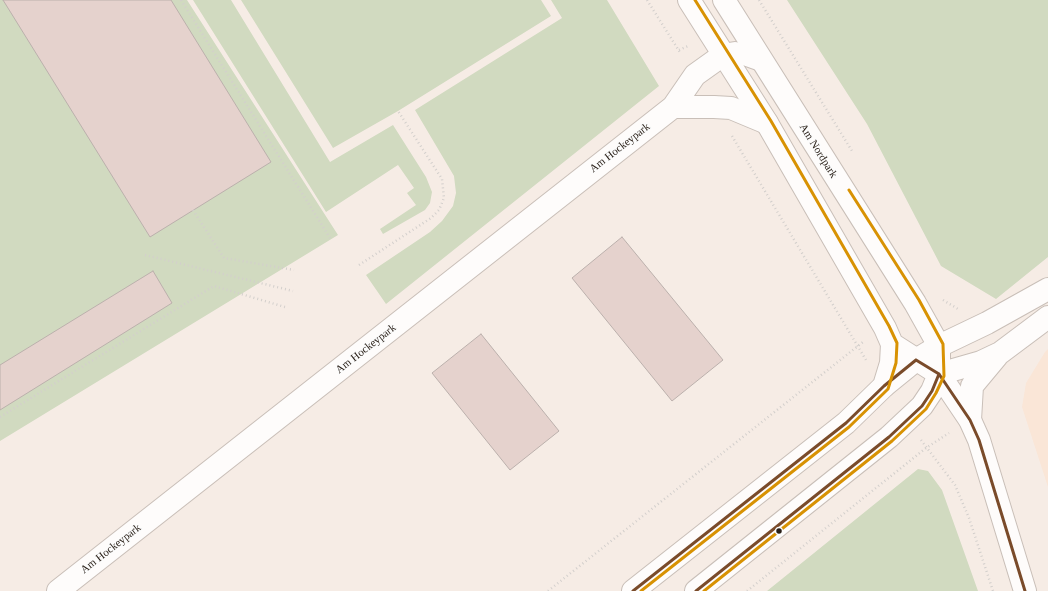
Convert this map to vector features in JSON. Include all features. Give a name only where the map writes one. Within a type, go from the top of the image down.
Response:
[{"type":"street","points":[[689,0],[766,123],[892,344],[939,374],[970,420],[979,440],[1025,591]]},
{"type":"street","name":"Am Nordpark","points":[[696,591],[898,429],[922,406],[932,391],[939,374],[939,346],[915,303],[724,0]]},
{"type":"street","points":[[723,55],[735,53],[761,60]]},
{"type":"street","name":"Am Hockeypark","points":[[58,591],[673,107],[695,75],[723,55]]},
{"type":"street","points":[[673,107],[714,106],[731,108],[766,123]]},
{"type":"street","points":[[633,591],[846,422],[884,386],[916,360],[939,346],[987,323],[1048,289]]},
{"type":"street","points":[[939,374],[981,362],[1000,353],[1048,317]]},
{"type":"street","points":[[884,386],[891,363],[892,344]]},
{"type":"street","points":[[970,420],[972,386],[1000,353]]},
{"type":"path","points":[[181,0],[330,238]]},
{"type":"path","points":[[647,0],[695,75]]},
{"type":"path","points":[[548,591],[856,347],[714,106]]},
{"type":"path","points":[[359,265],[431,218],[439,210],[444,198],[442,179],[398,111]]},
{"type":"path","points":[[194,210],[224,258],[294,270]]},
{"type":"path","points":[[145,255],[293,291]]},
{"type":"path","points":[[0,418],[214,286],[285,308]]},
{"type":"path","points":[[926,448],[955,485],[969,518],[993,591]]},
{"type":"shaded area","points":[[1048,349],[1048,487],[1022,407],[1026,383]]},
{"type":"green space","points":[[0,0],[187,0],[338,235],[0,441]]},
{"type":"green space","points":[[193,0],[231,0],[330,162],[393,125],[426,177],[432,192],[430,203],[425,210],[383,234],[380,229],[416,205],[407,193],[414,188],[398,165],[326,212]]},
{"type":"green space","points":[[241,0],[541,0],[551,16],[398,111],[333,148]]},
{"type":"green space","points":[[551,0],[607,0],[659,86],[386,304],[366,275],[430,232],[442,221],[453,206],[456,193],[454,176],[415,110],[562,18]]},
{"type":"green space","points":[[787,0],[1048,0],[1048,257],[996,299],[941,266],[867,124]]},
{"type":"green space","points":[[918,469],[928,471],[942,490],[978,591],[767,591]]},
{"type":"building","points":[[3,0],[171,0],[271,162],[150,237]]},
{"type":"building","points":[[622,237],[723,360],[672,401],[572,278]]},
{"type":"building","points":[[153,271],[172,303],[0,410],[0,365]]},
{"type":"building","points":[[481,334],[559,431],[510,470],[432,373]]},
{"type":"transit line","points":[[641,591],[849,427],[888,389],[896,363],[897,343],[889,326],[771,121],[695,0]]},
{"type":"transit line","points":[[704,591],[892,441],[926,409],[944,376],[943,344],[919,300],[849,190]]},
{"type":"transit line","points":[[916,360],[939,374],[970,420],[979,440],[1025,591]]},
{"type":"transit line","points":[[633,591],[846,423],[884,386],[916,360]]},
{"type":"transit line","points":[[696,591],[889,437],[922,406],[932,391],[939,374]]}]
